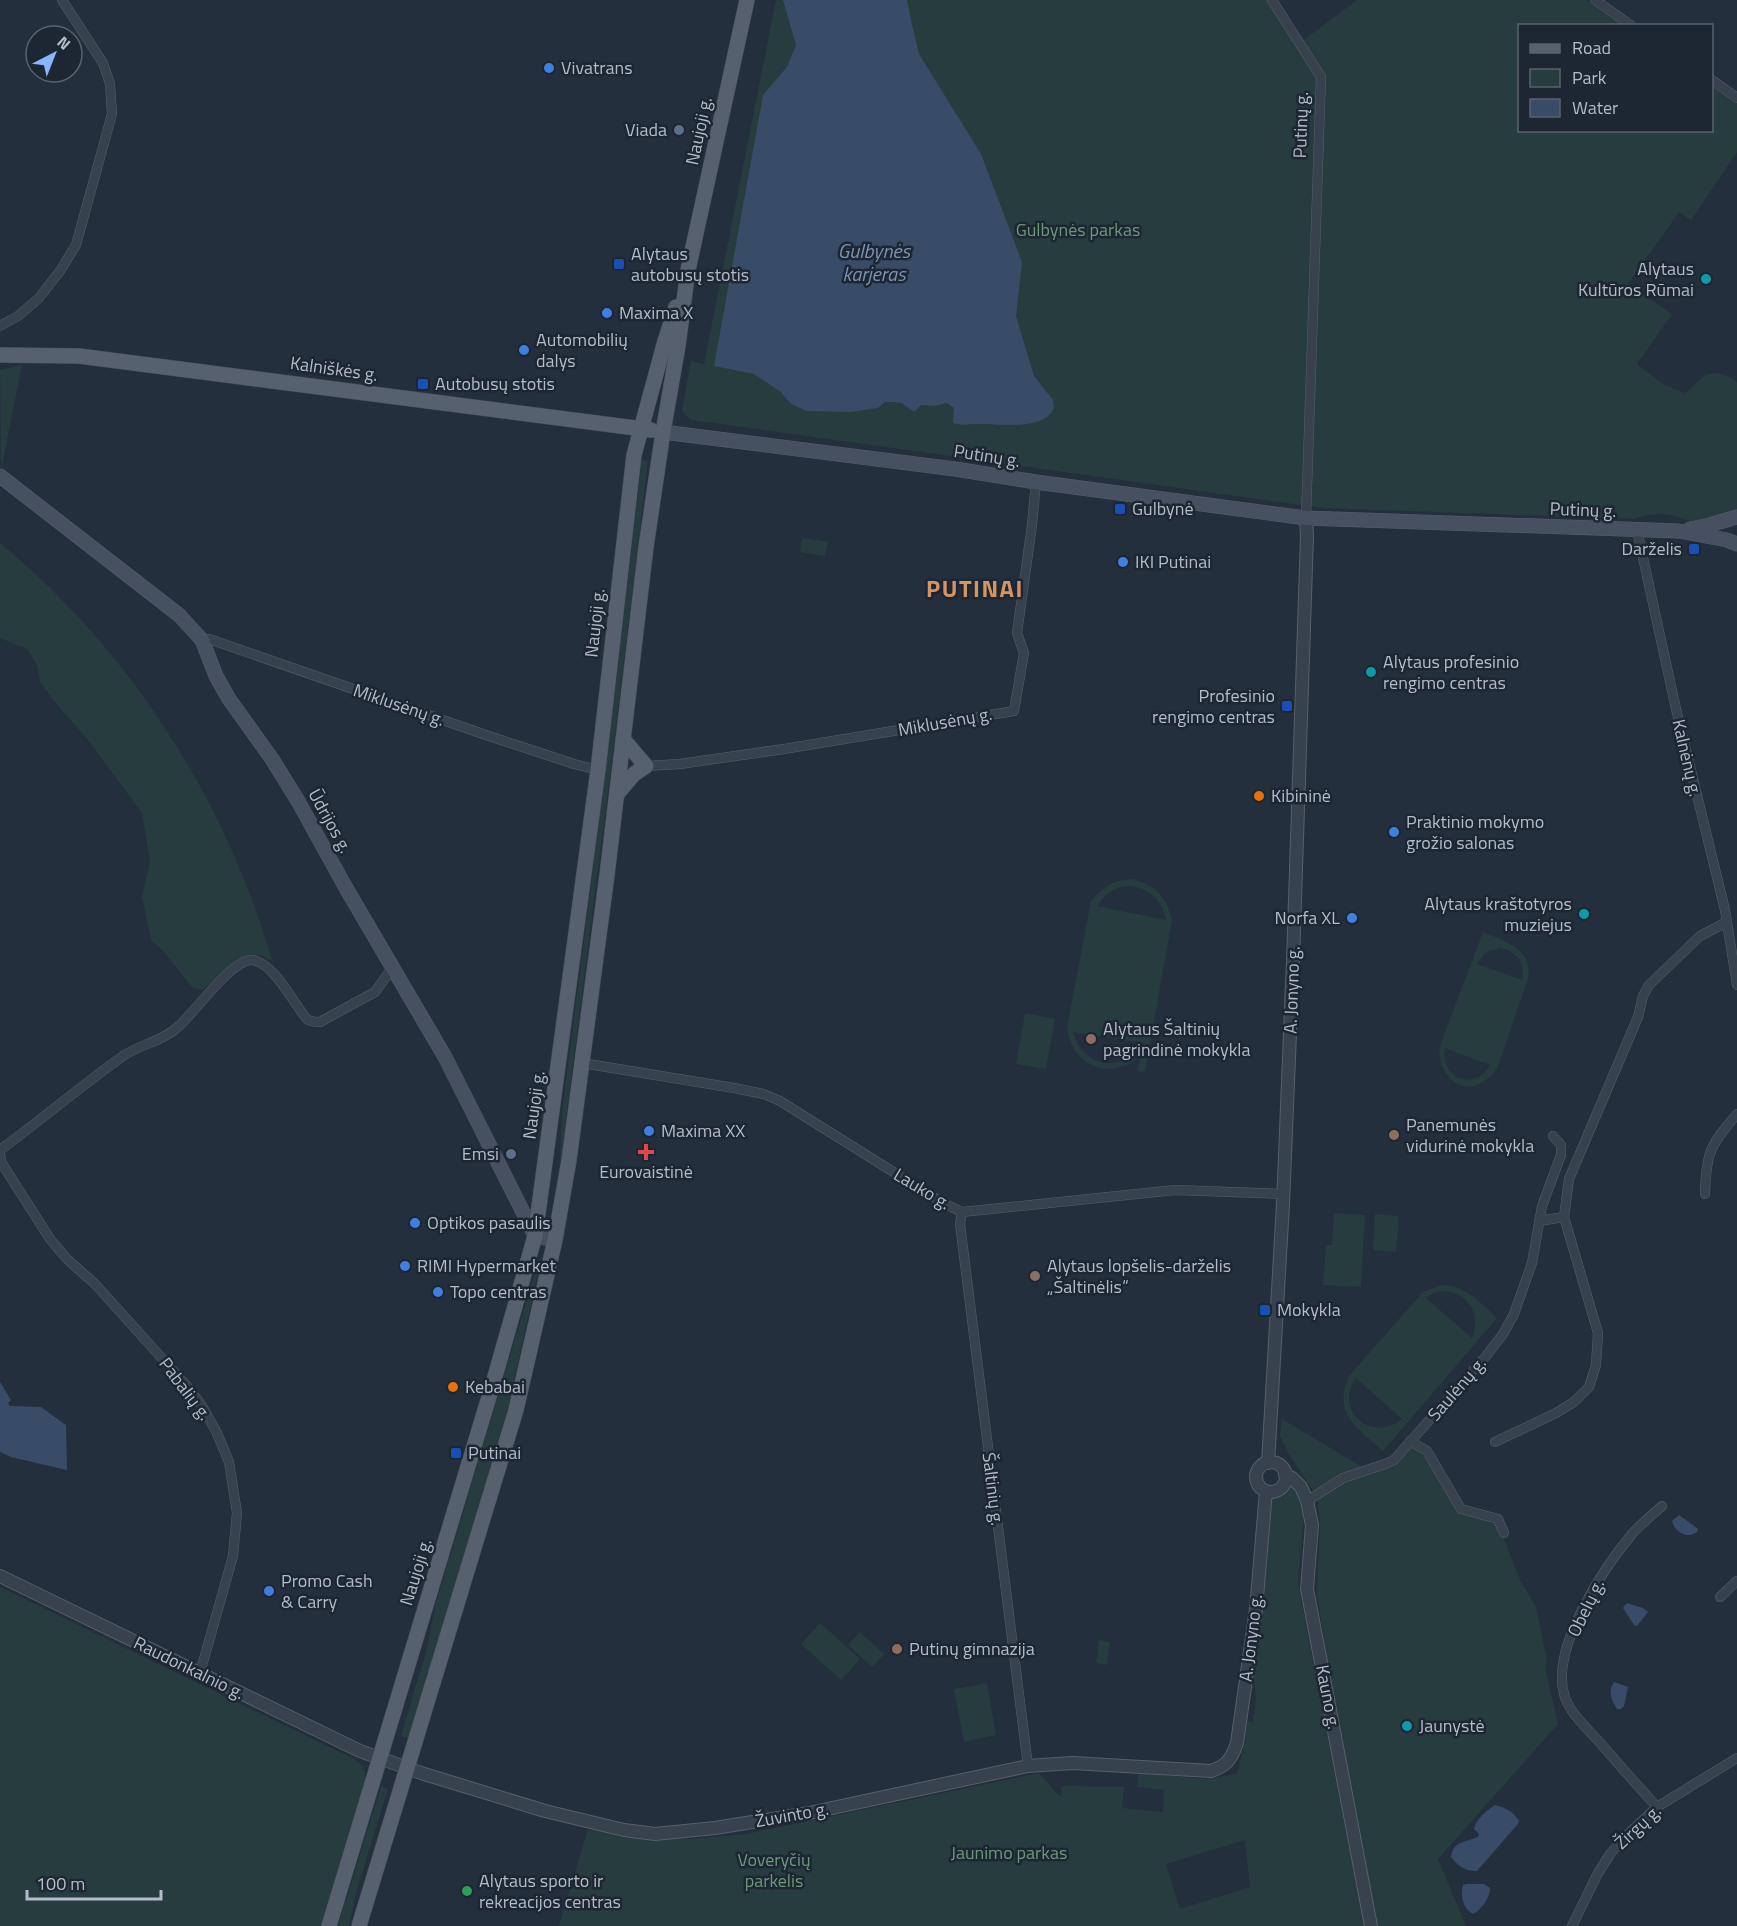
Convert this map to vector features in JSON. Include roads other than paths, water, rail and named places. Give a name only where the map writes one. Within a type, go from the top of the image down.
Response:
[{"type":"main road","name":"Naujoji g.","points":[[359,1926],[516,1410],[555,1240],[582,1063],[624,739],[646,547],[688,270],[747,0]]},
{"type":"main road","name":"Naujoji g.","points":[[329,1926],[535,1236],[598,770],[634,455],[665,341],[688,270]]},
{"type":"main road","name":"Kalniškės g.","points":[[0,355],[79,356],[663,432]]},
{"type":"main road","name":"Putinų g.","points":[[663,432],[955,469],[1305,518],[1679,531],[1737,544]]},
{"type":"main road","name":"Ūdrijos g.","points":[[0,476],[179,615],[202,640],[216,676],[229,699],[272,759],[298,801],[445,1057],[535,1236]]},
{"type":"main road","name":"Putinų g.","points":[[1679,531],[1737,517]]},
{"type":"main road","points":[[617,794],[634,774],[646,766],[624,739]]},
{"type":"main road","points":[[535,1236],[555,1240]]},
{"type":"street","points":[[0,326],[18,316],[38,299],[60,271],[76,245],[112,114],[110,84],[103,63],[62,0]]},
{"type":"street","name":"Putinų g.","points":[[1272,0],[1321,77],[1305,518]]},
{"type":"street","points":[[1595,0],[1629,24]]},
{"type":"street","points":[[1713,81],[1737,98]]},
{"type":"street","name":"Miklusėnų g.","points":[[646,766],[680,764],[784,749],[1014,711],[1024,653],[1017,633],[1036,482]]},
{"type":"street","name":"A. Jonyno g.","points":[[1268,1463],[1284,1194],[1306,547],[1305,518]]},
{"type":"street","name":"Kalnėnų g.","points":[[1637,530],[1727,922],[1737,985]]},
{"type":"street","name":"Miklusėnų g.","points":[[202,640],[209,639],[486,735],[598,770]]},
{"type":"street","points":[[1495,1442],[1556,1413],[1574,1402],[1589,1387],[1596,1365],[1598,1334],[1563,1217],[1569,1179],[1638,1017],[1643,996],[1649,985],[1700,936],[1727,922]]},
{"type":"street","points":[[0,1151],[124,1056],[178,1028],[218,983],[246,961],[254,960],[271,971],[280,980],[306,1018],[313,1022],[320,1022],[368,998],[393,967]]},
{"type":"street","name":"Lauko g.","points":[[582,1063],[764,1094],[780,1101],[943,1203],[963,1212],[1175,1190],[1284,1194]]},
{"type":"street","points":[[1705,1194],[1706,1165],[1710,1149],[1737,1114]]},
{"type":"street","name":"Saulėnų g.","points":[[1307,1501],[1343,1479],[1394,1460],[1503,1334],[1523,1291],[1532,1263],[1547,1190],[1561,1155],[1561,1145],[1553,1136]]},
{"type":"street","name":"Pabalių g.","points":[[0,1151],[1,1162],[50,1239],[67,1259],[95,1284],[187,1386],[217,1433],[229,1462],[237,1512],[233,1556],[200,1673]]},
{"type":"street","name":"Šaltinių g.","points":[[963,1212],[960,1224],[1028,1766]]},
{"type":"street","points":[[1539,1221],[1563,1217]]},
{"type":"street","points":[[1410,1441],[1427,1450],[1461,1509],[1498,1519],[1504,1533]]},
{"type":"street","points":[[1268,1463],[1277,1464],[1284,1470],[1285,1475],[1284,1483],[1278,1490],[1266,1491],[1258,1484],[1256,1475],[1260,1467],[1268,1463]]},
{"type":"street","name":"Kauno g.","points":[[1285,1475],[1301,1487],[1307,1501],[1312,1525],[1307,1589],[1371,1926]]},
{"type":"street","name":"A. Jonyno g.","points":[[1211,1771],[1226,1764],[1232,1757],[1237,1743],[1256,1609],[1266,1491]]},
{"type":"street","name":"Obelų g.","points":[[1657,1806],[1576,1716],[1564,1695],[1562,1671],[1571,1633],[1591,1593],[1610,1562],[1633,1532],[1662,1506]]},
{"type":"street","name":"Raudonkalnio g.","points":[[0,1576],[355,1749],[380,1758]]},
{"type":"street","points":[[1720,1597],[1737,1581]]},
{"type":"street","name":"Žuvinto g.","points":[[380,1758],[504,1799],[582,1821],[655,1834],[715,1828],[809,1813],[1028,1766],[1072,1763],[1211,1771]]},
{"type":"street","name":"Žirgų g.","points":[[1572,1926],[1610,1854],[1657,1806],[1737,1758]]},
{"type":"water","name":"Gulbynės karjeras","points":[[783,0],[907,0],[919,54],[981,154],[1022,262],[1016,316],[1034,376],[1053,400],[1054,408],[1049,416],[1019,425],[962,425],[953,423],[954,408],[947,403],[934,406],[921,405],[914,412],[902,403],[892,402],[885,402],[878,408],[850,412],[806,411],[790,403],[781,392],[754,374],[714,366],[763,95],[787,67],[796,45]]},
{"type":"water","points":[[0,1382],[11,1400],[8,1403],[10,1406],[41,1407],[66,1425],[67,1470],[11,1457],[0,1452]]},
{"type":"water","points":[[1679,1515],[1698,1531],[1691,1535],[1679,1532],[1672,1521]]},
{"type":"water","points":[[1627,1603],[1648,1612],[1637,1626],[1623,1608]]},
{"type":"water","points":[[1614,1682],[1628,1687],[1624,1706],[1621,1709],[1617,1709],[1611,1696]]},
{"type":"water","points":[[1495,1805],[1512,1812],[1519,1821],[1517,1825],[1477,1871],[1462,1868],[1451,1857],[1454,1848],[1478,1837],[1479,1834],[1474,1829],[1477,1822]]},
{"type":"water","points":[[1484,1884],[1490,1888],[1484,1903],[1473,1914],[1467,1909],[1462,1898],[1463,1885]]},
{"type":"place","name":"Vivatrans","points":[[549,68]]},
{"type":"place","name":"Viada","points":[[679,130]]},
{"type":"place","name":"Alytaus autobusų stotis","points":[[619,264]]},
{"type":"place","name":"Alytaus Kultūros Rūmai","points":[[1706,279]]},
{"type":"place","name":"Maxima X","points":[[607,313]]},
{"type":"place","name":"Automobilių dalys","points":[[524,350]]},
{"type":"place","name":"Autobusų stotis","points":[[423,384]]},
{"type":"place","name":"Gulbynė","points":[[1120,509]]},
{"type":"place","name":"Darželis","points":[[1694,549]]},
{"type":"place","name":"IKI Putinai","points":[[1123,562]]},
{"type":"place","name":"Alytaus profesinio rengimo centras","points":[[1371,672]]},
{"type":"place","name":"Profesinio rengimo centras","points":[[1287,706]]},
{"type":"place","name":"Kibininė","points":[[1259,796]]},
{"type":"place","name":"Praktinio mokymo grožio salonas","points":[[1394,832]]},
{"type":"place","name":"Alytaus kraštotyros muziejus","points":[[1584,914]]},
{"type":"place","name":"Norfa XL","points":[[1352,918]]},
{"type":"place","name":"Alytaus Šaltinių pagrindinė mokykla","points":[[1091,1039]]},
{"type":"place","name":"Maxima XX","points":[[649,1131]]},
{"type":"place","name":"Panemunės vidurinė mokykla","points":[[1394,1135]]},
{"type":"place","name":"Eurovaistinė","points":[[646,1152]]},
{"type":"place","name":"Emsi","points":[[511,1154]]},
{"type":"place","name":"Optikos pasaulis","points":[[415,1223]]},
{"type":"place","name":"RIMI Hypermarket","points":[[405,1266]]},
{"type":"place","name":"Alytaus lopšelis-darželis „Šaltinėlis“","points":[[1035,1276]]},
{"type":"place","name":"Topo centras","points":[[438,1292]]},
{"type":"place","name":"Mokykla","points":[[1265,1310]]},
{"type":"place","name":"Kebabai","points":[[453,1387]]},
{"type":"place","name":"Putinai","points":[[456,1453]]},
{"type":"place","name":"Promo Cash & Carry","points":[[269,1591]]},
{"type":"place","name":"Putinų gimnazija","points":[[897,1649]]},
{"type":"place","name":"Jaunystė","points":[[1407,1726]]},
{"type":"place","name":"Alytaus sporto ir rekreacijos centras","points":[[467,1891]]},
{"type":"district","name":"PUTINAI","points":[[975,589]]},
{"type":"park label","name":"Gulbynės parkas","points":[[1078,230]]},
{"type":"park label","name":"Jaunimo parkas","points":[[1009,1853]]},
{"type":"park label","name":"Voveryčių parkelis","points":[[774,1870]]}]
